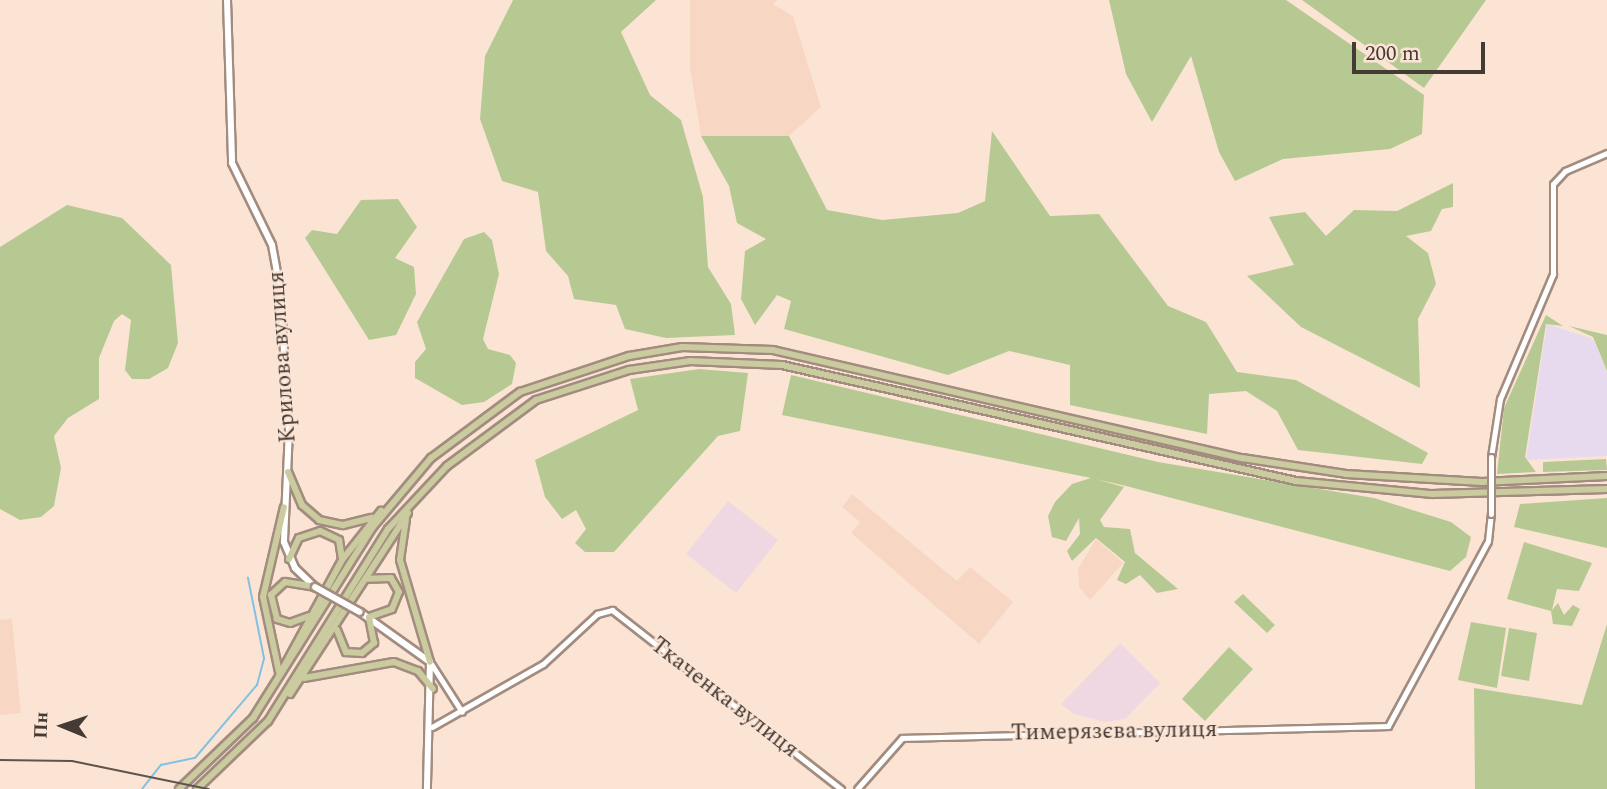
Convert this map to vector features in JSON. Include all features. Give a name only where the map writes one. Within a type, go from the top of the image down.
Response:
[{"type":"main road","name":"Крилова вулиця","points":[[227,0],[232,163],[277,263],[288,472],[285,508],[289,559]]},
{"type":"main road","points":[[279,673],[342,560],[374,517],[432,458],[504,401],[556,377],[629,356],[747,346],[953,389],[1242,458],[1346,474],[1434,480],[1607,474]]},
{"type":"main road","points":[[282,701],[388,529],[455,458],[519,409],[629,370],[762,362],[949,402],[1177,458],[1345,487],[1514,495],[1607,489]]},
{"type":"main road","points":[[949,402],[953,389]]},
{"type":"main road","points":[[288,472],[302,505],[319,520],[343,525],[374,517]]},
{"type":"main road","points":[[1345,487],[1346,474]]},
{"type":"main road","points":[[180,789],[253,718],[278,683],[393,500]]},
{"type":"main road","points":[[197,789],[250,743],[302,678],[337,628],[413,502]]},
{"type":"main road","points":[[278,683],[279,673],[263,597],[285,508]]},
{"type":"main road","points":[[407,514],[400,560],[430,663],[433,689],[428,789]]},
{"type":"main road","points":[[342,560],[339,540],[320,531],[299,538],[289,559],[315,587],[369,617],[430,663]]},
{"type":"main road","points":[[366,579],[385,576],[399,592],[392,609],[369,617]]},
{"type":"main road","points":[[310,615],[290,623],[278,619],[271,595],[285,582],[315,587]]},
{"type":"main road","points":[[337,628],[341,647],[362,653],[376,637],[369,617]]},
{"type":"main road","points":[[302,678],[341,666],[394,662],[418,671],[433,689]]},
{"type":"street","name":"Тимерязєва вулиця","points":[[857,789],[902,738],[1393,724],[1488,541],[1491,457],[1500,399],[1553,274],[1553,184],[1565,171],[1607,153]]},
{"type":"street","name":"Ткаченка вулиця","points":[[462,712],[543,664],[605,609],[841,789]]},
{"type":"street","points":[[430,663],[462,712],[432,727]]},
{"type":"shaded area","points":[[690,0],[777,0],[773,4],[793,16],[821,107],[789,136],[701,136],[690,67]]},
{"type":"shaded area","points":[[1547,324],[1593,339],[1607,371],[1607,456],[1526,460]]},
{"type":"shaded area","points":[[852,494],[957,581],[970,567],[1013,602],[979,644],[851,533],[860,522],[842,507]]},
{"type":"shaded area","points":[[728,501],[778,540],[736,593],[686,554]]},
{"type":"shaded area","points":[[1096,539],[1123,563],[1090,600],[1079,587],[1078,569]]},
{"type":"shaded area","points":[[12,619],[21,713],[0,715],[0,620]]},
{"type":"shaded area","points":[[1120,643],[1160,683],[1125,719],[1105,722],[1074,714],[1061,704]]},
{"type":"green space","points":[[513,0],[656,0],[621,32],[650,95],[681,120],[703,197],[708,267],[731,304],[735,335],[666,338],[625,329],[616,305],[574,299],[568,276],[546,251],[538,192],[502,181],[480,119],[485,56]]},
{"type":"green space","points":[[1109,0],[1286,0],[1424,95],[1422,134],[1390,149],[1283,159],[1235,181],[1219,152],[1191,56],[1152,122],[1126,74]]},
{"type":"green space","points":[[1302,0],[1486,0],[1424,88]]},
{"type":"green space","points":[[992,131],[1050,216],[1099,214],[1168,306],[1206,322],[1237,372],[1296,380],[1428,453],[1422,464],[1298,450],[1277,411],[1246,391],[1209,394],[1207,434],[1070,405],[1070,365],[1009,351],[948,375],[784,329],[791,301],[777,295],[755,325],[741,299],[745,251],[766,239],[737,223],[729,186],[701,136],[789,136],[827,210],[882,220],[958,213],[985,201]]},
{"type":"green space","points":[[1453,183],[1453,207],[1442,209],[1431,231],[1406,236],[1428,253],[1436,284],[1418,319],[1420,388],[1301,327],[1247,276],[1294,265],[1269,217],[1305,212],[1326,236],[1354,210],[1397,211]]},
{"type":"green space","points":[[398,199],[417,227],[395,258],[414,267],[416,294],[396,335],[369,340],[305,238],[312,230],[337,234],[361,200]]},
{"type":"green space","points":[[67,205],[122,218],[171,265],[178,343],[168,368],[149,379],[132,379],[125,370],[131,320],[122,314],[114,321],[99,358],[99,399],[68,418],[54,436],[61,468],[54,506],[41,517],[20,520],[0,509],[0,247]]},
{"type":"green space","points":[[484,232],[492,240],[499,274],[483,339],[488,349],[510,355],[516,363],[512,384],[484,402],[462,405],[415,378],[415,362],[426,349],[417,322],[464,239]]},
{"type":"green space","points":[[1546,315],[1563,326],[1546,324],[1525,457],[1536,472],[1497,474],[1504,408]]},
{"type":"green space","points":[[1569,326],[1607,335],[1607,371],[1593,337]]},
{"type":"green space","points":[[699,369],[748,373],[740,431],[718,436],[614,552],[585,552],[575,543],[586,529],[576,510],[562,519],[545,497],[535,460],[638,410],[630,379]]},
{"type":"green space","points":[[791,375],[1158,462],[1374,498],[1451,522],[1471,537],[1466,557],[1450,571],[1095,479],[1124,487],[1100,520],[1104,527],[1130,529],[1135,553],[1178,589],[1157,593],[1140,575],[1126,584],[1117,580],[1125,562],[1096,538],[1072,561],[1067,551],[1080,534],[1079,518],[1066,541],[1052,537],[1048,516],[1055,502],[1072,484],[1091,478],[782,415]]},
{"type":"green space","points":[[1606,459],[1607,470],[1543,472],[1543,462]]},
{"type":"green space","points":[[1607,498],[1607,548],[1514,527],[1520,504]]},
{"type":"green space","points":[[1524,542],[1592,563],[1579,591],[1557,589],[1552,610],[1558,603],[1564,615],[1573,605],[1580,609],[1572,626],[1553,624],[1551,611],[1507,599]]},
{"type":"green space","points":[[1243,594],[1275,625],[1267,633],[1234,602]]},
{"type":"green space","points":[[1471,622],[1506,628],[1497,688],[1458,680]]},
{"type":"green space","points":[[1607,624],[1607,789],[1475,789],[1474,688],[1582,705]]},
{"type":"green space","points":[[1509,628],[1537,633],[1529,681],[1501,676]]},
{"type":"green space","points":[[1229,647],[1253,669],[1205,721],[1182,699]]},
{"type":"waterway","points":[[142,789],[161,765],[195,758],[257,685],[264,658],[248,578]]},
{"type":"railway","points":[[0,760],[72,761],[209,789]]}]
